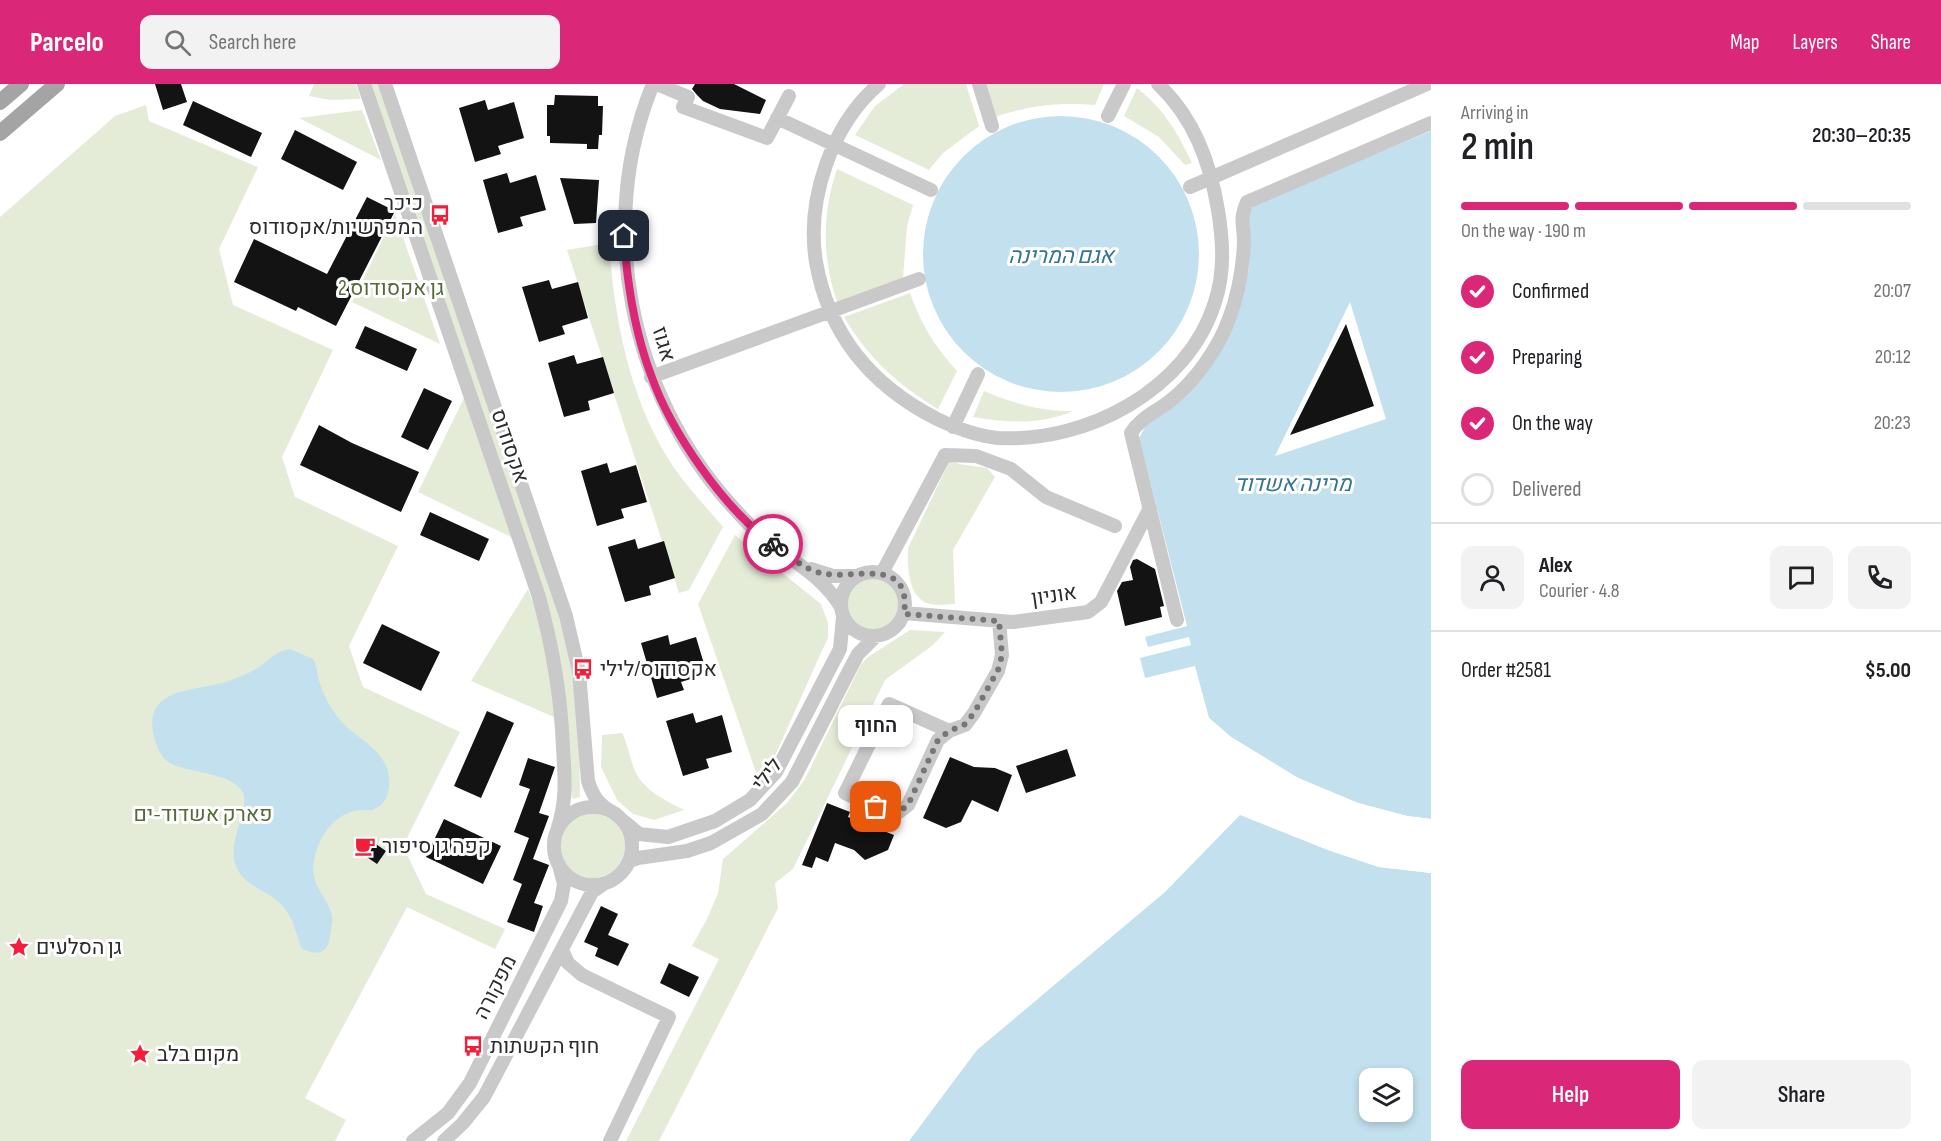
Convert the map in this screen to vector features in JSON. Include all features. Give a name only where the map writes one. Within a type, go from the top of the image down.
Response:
[{"type":"main road","points":[[0,102],[21,84]]},
{"type":"main road","points":[[0,132],[57,84]]},
{"type":"street","name":"אקסודוס","points":[[364,84],[538,594],[553,650],[561,711],[566,799],[557,831]]},
{"type":"street","name":"אקסודוס","points":[[385,84],[566,616],[579,672],[588,781],[593,796],[610,811]]},
{"type":"street","points":[[655,84],[688,97],[683,107],[767,138],[789,96]]},
{"type":"street","name":"אגוז","points":[[655,84],[638,125],[631,158],[624,236],[630,296],[651,377],[676,426],[710,480],[730,505],[760,535],[801,564],[833,594],[842,612]]},
{"type":"street","points":[[879,84],[858,108],[835,145],[820,183],[814,229],[819,278],[831,311],[852,350],[882,384],[924,412],[953,426],[995,438],[1022,438],[1069,431],[1093,422],[1137,399],[1176,369],[1206,326],[1216,302],[1221,278],[1222,235],[1212,177],[1195,132],[1181,110],[1158,84]]},
{"type":"street","points":[[979,84],[992,126]]},
{"type":"street","points":[[1108,116],[1124,84]]},
{"type":"street","points":[[1190,187],[1427,84]]},
{"type":"street","points":[[686,100],[726,114]]},
{"type":"street","points":[[742,120],[774,124],[835,145],[931,190]]},
{"type":"street","points":[[1178,620],[1131,433],[1139,421],[1172,400],[1190,381],[1222,333],[1236,297],[1242,269],[1244,240],[1241,216],[1247,202],[1431,123]]},
{"type":"street","points":[[651,377],[919,279]]},
{"type":"street","points":[[953,426],[978,374]]},
{"type":"street","points":[[882,573],[945,455],[976,456],[1011,469],[1046,497],[1115,526]]},
{"type":"street","name":"אוניון","points":[[904,614],[1023,621],[1088,612],[1095,609],[1101,602],[1150,508]]},
{"type":"street","name":"אגוז","points":[[801,564],[833,576],[857,576]]},
{"type":"street","points":[[865,573],[882,573],[898,583],[903,592],[904,614],[893,629],[876,636],[857,632],[842,612],[844,589],[857,576],[865,573]]},
{"type":"street","name":"לילי","points":[[622,820],[639,834],[668,837],[715,821],[750,800],[776,772],[840,648],[842,612]]},
{"type":"street","points":[[949,731],[889,704],[845,793],[890,813],[899,812],[908,805],[938,740],[949,731],[964,725],[974,713],[998,670],[1002,655],[999,621]]},
{"type":"street","name":"לילי","points":[[629,861],[687,851],[711,843],[762,814],[792,782],[858,654],[876,636]]},
{"type":"street","points":[[598,807],[610,811],[622,820],[632,840],[629,861],[615,878],[605,883],[579,882],[559,865],[554,842],[557,831],[564,820],[574,812],[598,807]]},
{"type":"street","name":"מפקורה","points":[[413,1141],[448,1113],[470,1083],[561,901],[564,884],[559,865]]},
{"type":"street","name":"מפקורה","points":[[444,1141],[463,1123],[493,1082],[592,892],[605,883]]},
{"type":"street","points":[[562,950],[567,963],[582,975],[669,1017],[610,1141]]},
{"type":"street","points":[[458,1141],[463,1123]]},
{"type":"green space","points":[[314,84],[356,84],[361,99],[330,100],[309,96]]},
{"type":"green space","points":[[368,84],[382,84],[543,549],[572,672],[579,729],[580,797],[572,799],[561,675]]},
{"type":"green space","points":[[904,84],[966,84],[979,126],[943,153],[929,170],[855,135],[875,106]]},
{"type":"green space","points":[[984,84],[1104,84],[1095,105],[1044,105],[995,117]]},
{"type":"green space","points":[[1137,88],[1155,104],[1169,122],[1192,163],[1185,165],[1159,137],[1124,116]]},
{"type":"green space","name":"פארק אשדוד-ים","points":[[146,105],[149,121],[258,167],[219,249],[233,305],[333,350],[282,457],[295,497],[398,546],[349,646],[363,687],[460,732],[403,846],[426,894],[505,929],[495,949],[407,907],[305,1098],[346,1120],[335,1141],[0,1141],[0,217],[115,116]]},
{"type":"green space","points":[[362,110],[381,160],[299,118]]},
{"type":"green space","points":[[837,169],[913,205],[907,226],[903,278],[837,302],[826,252],[826,219]]},
{"type":"green space","name":"גן אקסודוס 2","points":[[395,214],[440,344],[352,302]]},
{"type":"green space","points":[[609,243],[619,325],[642,405],[672,465],[723,527],[689,590],[679,593],[567,250]]},
{"type":"green space","points":[[910,293],[929,335],[957,371],[938,409],[885,369],[863,345],[844,317]]},
{"type":"green space","points":[[984,391],[1028,406],[1073,411],[1048,419],[1024,422],[973,417]]},
{"type":"green space","points":[[465,396],[513,538],[418,492]]},
{"type":"green space","points":[[950,460],[959,464],[987,468],[995,477],[953,550],[955,604],[933,605],[923,601],[913,589],[910,581],[908,548]]},
{"type":"green space","points":[[735,535],[821,604],[828,623],[828,638],[770,767],[759,781],[698,604]]},
{"type":"green space","points":[[868,577],[878,577],[892,585],[898,594],[900,604],[898,614],[892,623],[878,631],[868,631],[851,619],[846,609],[846,599],[858,582]]},
{"type":"green space","points":[[528,589],[548,645],[556,718],[471,681]]},
{"type":"green space","points":[[910,630],[945,632],[933,645],[885,680],[793,869],[775,883],[778,908],[659,1141],[626,1141],[719,959],[692,946],[718,893],[723,859],[787,803],[805,779],[861,664]]},
{"type":"green space","points":[[622,733],[641,781],[658,796],[684,810],[654,820],[633,814],[617,800],[601,767],[602,735]]},
{"type":"green space","points":[[593,814],[605,816],[616,823],[623,834],[625,846],[623,858],[616,869],[605,876],[593,878],[581,876],[570,869],[563,858],[561,846],[563,834],[570,823],[581,816]]},
{"type":"water","name":"אגם המרינה","points":[[1075,116],[1114,126],[1126,132],[1149,147],[1168,166],[1189,201],[1197,227],[1199,254],[1197,281],[1189,307],[1176,331],[1159,352],[1138,369],[1114,382],[1075,392],[1047,392],[1008,382],[996,376],[973,361],[954,342],[933,307],[925,281],[923,240],[933,201],[939,189],[954,166],[973,147],[1008,126],[1034,118]]},
{"type":"water","name":"מרינה אשדוד","points":[[1431,131],[1431,819],[1407,816],[1358,803],[1298,778],[1231,737],[1209,718],[1195,666],[1145,678],[1140,658],[1191,645],[1189,637],[1148,647],[1145,637],[1187,626],[1139,438],[1146,425],[1176,404],[1241,300],[1249,269],[1248,216],[1253,205]]},
{"type":"water","points":[[290,649],[313,659],[330,706],[340,720],[384,761],[389,781],[388,793],[382,804],[374,809],[354,811],[338,818],[326,830],[318,846],[314,862],[314,877],[331,912],[332,919],[329,943],[324,950],[315,953],[302,949],[291,920],[281,904],[239,873],[234,856],[234,846],[244,806],[242,791],[236,784],[217,776],[183,768],[167,761],[158,748],[153,732],[153,716],[158,705],[168,697],[241,677],[276,654]]},
{"type":"water","points":[[1240,815],[1328,850],[1379,867],[1431,873],[1431,1141],[909,1141],[977,1050],[1165,892]]},
{"type":"pier","points":[[1350,302],[1386,419],[1275,456]]},
{"type":"pier","points":[[1209,718],[1231,737],[1298,778],[1358,803],[1407,816],[1431,819],[1431,822],[1357,805],[1296,781],[1229,739],[1208,721]]},
{"type":"pier","points":[[1241,812],[1379,864],[1431,870],[1431,873],[1379,867],[1328,850],[1238,813]]},
{"type":"building","points":[[155,84],[181,84],[187,102],[163,110]]},
{"type":"building","points":[[695,84],[734,84],[766,100],[760,114],[720,109],[703,101],[692,89]]},
{"type":"building","points":[[555,95],[598,96],[598,106],[603,106],[602,135],[599,135],[598,149],[587,149],[587,144],[550,143],[550,136],[547,136],[547,105],[554,105]]},
{"type":"building","points":[[485,100],[488,110],[514,102],[524,138],[498,146],[501,154],[475,162],[459,108]]},
{"type":"building","points":[[193,101],[262,133],[251,157],[183,125]]},
{"type":"building","points":[[295,130],[357,162],[343,190],[281,159]]},
{"type":"building","points":[[507,173],[510,183],[536,175],[546,210],[520,217],[523,226],[498,233],[483,180]]},
{"type":"building","points":[[560,178],[599,180],[596,223],[574,224]]},
{"type":"building","points":[[367,197],[395,211],[336,326],[298,307],[296,311],[234,282],[254,239],[327,274]]},
{"type":"building","points":[[549,280],[552,289],[578,282],[588,318],[562,326],[565,334],[539,342],[522,287]]},
{"type":"building","points":[[1346,324],[1374,406],[1290,435]]},
{"type":"building","points":[[365,326],[417,349],[407,371],[355,348]]},
{"type":"building","points":[[574,355],[577,364],[603,357],[614,393],[588,401],[590,410],[564,417],[548,363]]},
{"type":"building","points":[[424,388],[452,401],[428,450],[401,437]]},
{"type":"building","points":[[319,425],[352,443],[419,472],[401,512],[300,465]]},
{"type":"building","points":[[607,463],[610,473],[636,465],[647,502],[621,509],[624,518],[597,526],[581,471]]},
{"type":"building","points":[[430,512],[489,539],[479,561],[420,535]]},
{"type":"building","points":[[635,539],[638,549],[664,541],[675,578],[649,586],[651,595],[625,602],[608,547]]},
{"type":"building","points":[[1137,559],[1155,569],[1164,606],[1160,607],[1162,617],[1125,626],[1117,591],[1122,582],[1133,580],[1130,567],[1133,560]]},
{"type":"building","points":[[382,624],[440,652],[421,691],[363,663]]},
{"type":"building","points":[[668,635],[670,645],[696,637],[707,674],[681,682],[684,690],[657,698],[641,643]]},
{"type":"building","points":[[487,711],[514,723],[481,798],[454,786]]},
{"type":"building","points":[[693,713],[696,723],[722,715],[732,752],[706,759],[709,768],[683,776],[666,721]]},
{"type":"building","points":[[1067,749],[1076,776],[1026,793],[1016,766]]},
{"type":"building","points":[[950,757],[974,767],[995,768],[1012,775],[998,812],[972,800],[961,822],[946,828],[923,818]]},
{"type":"building","points":[[528,758],[555,767],[539,813],[549,816],[533,859],[549,865],[534,903],[543,906],[534,932],[507,922],[522,884],[513,880],[529,838],[514,832],[530,789],[519,785]]},
{"type":"building","points":[[827,803],[850,812],[848,817],[894,835],[888,850],[865,860],[854,850],[835,843],[828,862],[816,857],[812,868],[802,865]]},
{"type":"building","points":[[444,819],[501,846],[483,884],[426,857]]},
{"type":"building","points":[[367,838],[386,851],[377,864],[358,851]]},
{"type":"building","points":[[601,906],[618,914],[608,935],[629,944],[618,966],[595,956],[598,948],[584,942]]},
{"type":"building","points":[[669,963],[699,977],[689,997],[660,983]]},
{"type":"way so far","points":[[773,544],[801,564],[818,572],[833,576],[857,576],[873,572],[889,576],[898,583],[903,592],[904,614],[999,621],[1002,655],[998,670],[974,713],[964,725],[949,731],[938,740],[908,805],[899,812],[890,813],[876,807]]},
{"type":"place","name":"כיכר המפרשיות/אקסודוס","points":[[440,215]]},
{"type":"place","name":"אקסודוס/לילי","points":[[583,669]]},
{"type":"place","name":"החוף","points":[[876,807]]},
{"type":"place","name":"קפה גן סיפור","points":[[365,846]]},
{"type":"place","name":"גן הסלעים","points":[[19,947]]},
{"type":"place","name":"חוף הקשתות","points":[[473,1046]]},
{"type":"place","name":"מקום בלב","points":[[140,1054]]},
{"type":"route","points":[[624,236],[626,268],[635,320],[651,377],[658,392],[691,452],[710,480],[730,505],[760,535],[773,544]]}]
